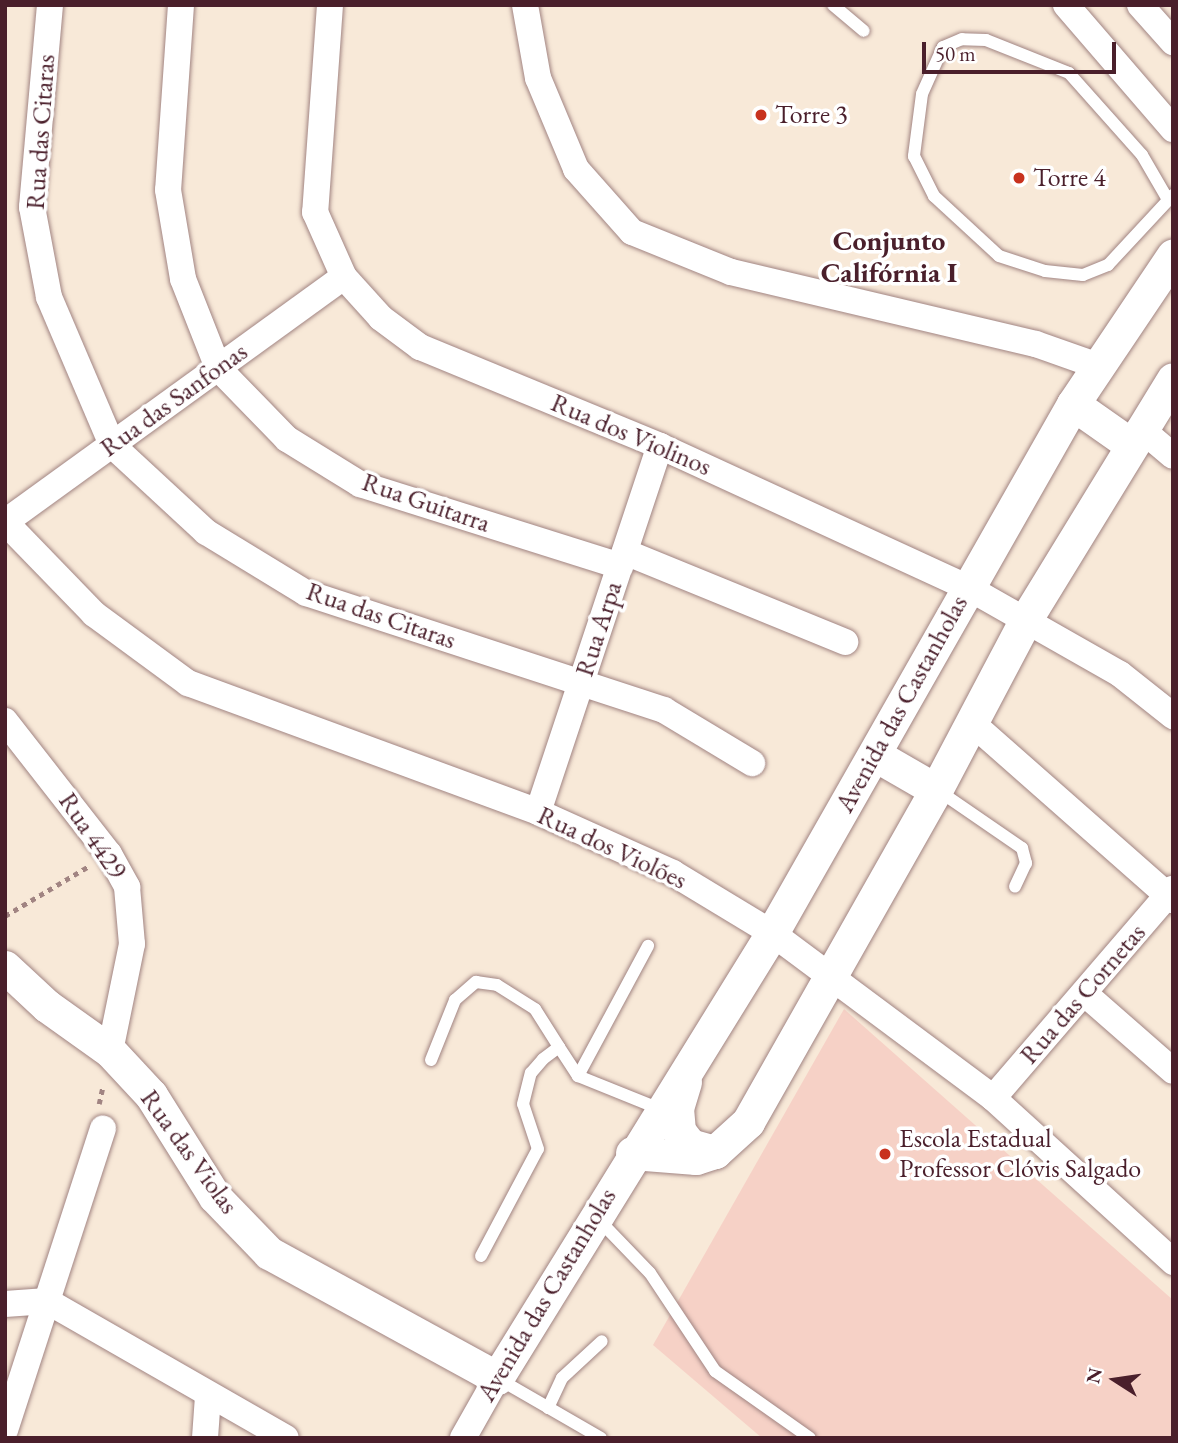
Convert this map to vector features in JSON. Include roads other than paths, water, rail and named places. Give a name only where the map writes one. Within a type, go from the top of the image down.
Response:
[{"type":"street","name":"Rua das Citaras","points":[[50,5],[32,207],[49,297],[112,445],[206,532],[306,593],[664,710],[752,763]]},
{"type":"street","name":"Rua Guitarra","points":[[181,5],[168,190],[183,279],[218,368],[287,439],[360,484],[622,559],[845,642]]},
{"type":"street","name":"Rua dos Violinos","points":[[330,5],[315,212],[344,277],[381,318],[420,348],[660,446],[967,587],[1120,674],[1173,716]]},
{"type":"street","points":[[525,5],[538,78],[576,169],[632,232],[731,272],[1036,344],[1098,366]]},
{"type":"street","points":[[1066,5],[1173,129]]},
{"type":"street","points":[[1140,5],[1173,42]]},
{"type":"street","name":"Avenida das Castanholas","points":[[463,1438],[632,1153],[772,933],[877,756],[967,587],[1073,404],[1173,256]]},
{"type":"street","name":"Rua das Sanfonas","points":[[5,522],[344,277]]},
{"type":"street","points":[[632,1153],[669,1159],[715,1152],[748,1122],[936,790],[1026,619],[1135,436],[1173,379]]},
{"type":"street","points":[[1073,404],[1173,456]]},
{"type":"street","name":"Rua Arpa","points":[[538,812],[660,446]]},
{"type":"street","name":"Rua dos Violões","points":[[5,522],[94,614],[188,683],[538,812],[673,873],[772,933],[993,1098],[1173,1262]]},
{"type":"street","name":"Rua 4429","points":[[5,721],[109,854],[127,887],[132,944],[110,1051]]},
{"type":"street","points":[[972,723],[1171,895]]},
{"type":"street","points":[[877,756],[936,790]]},
{"type":"street","name":"Rua das Cornetas","points":[[993,1098],[1171,895]]},
{"type":"street","name":"Rua das Violas","points":[[5,967],[47,1006],[110,1051],[151,1095],[215,1196],[269,1253],[497,1378]]},
{"type":"street","points":[[1084,993],[1173,1071]]},
{"type":"street","points":[[693,1057],[676,1121],[690,1144],[715,1152]]},
{"type":"street","points":[[5,1430],[103,1129]]},
{"type":"street","points":[[5,1304],[47,1301],[208,1396],[286,1438]]},
{"type":"street","points":[[205,1438],[208,1396]]},
{"type":"lane","points":[[833,5],[864,31]]},
{"type":"lane","points":[[962,39],[986,40],[1069,73],[1142,155],[1170,197],[1108,265],[1083,275],[1045,271],[999,256],[934,197],[914,156],[922,94],[943,47],[962,39]]},
{"type":"lane","points":[[936,790],[1022,848],[1026,863],[1015,887]]},
{"type":"lane","points":[[578,1076],[648,946]]},
{"type":"lane","points":[[431,1060],[455,1000],[476,982],[497,985],[535,1009],[578,1076],[660,1109]]},
{"type":"lane","points":[[481,1256],[538,1149],[523,1104],[524,1088],[537,1066],[559,1047]]},
{"type":"lane","points":[[595,1216],[650,1273],[715,1371],[810,1438]]},
{"type":"lane","points":[[548,1408],[562,1378],[601,1341]]},
{"type":"lane","points":[[497,1378],[601,1438]]},
{"type":"place","name":"Torre 3","points":[[761,115]]},
{"type":"place","name":"Torre 4","points":[[1019,178]]},
{"type":"place","name":"Escola Estadual Professor Clóvis Salgado","points":[[885,1154]]},
{"type":"district","name":"Conjunto Califórnia I","points":[[889,256]]}]
